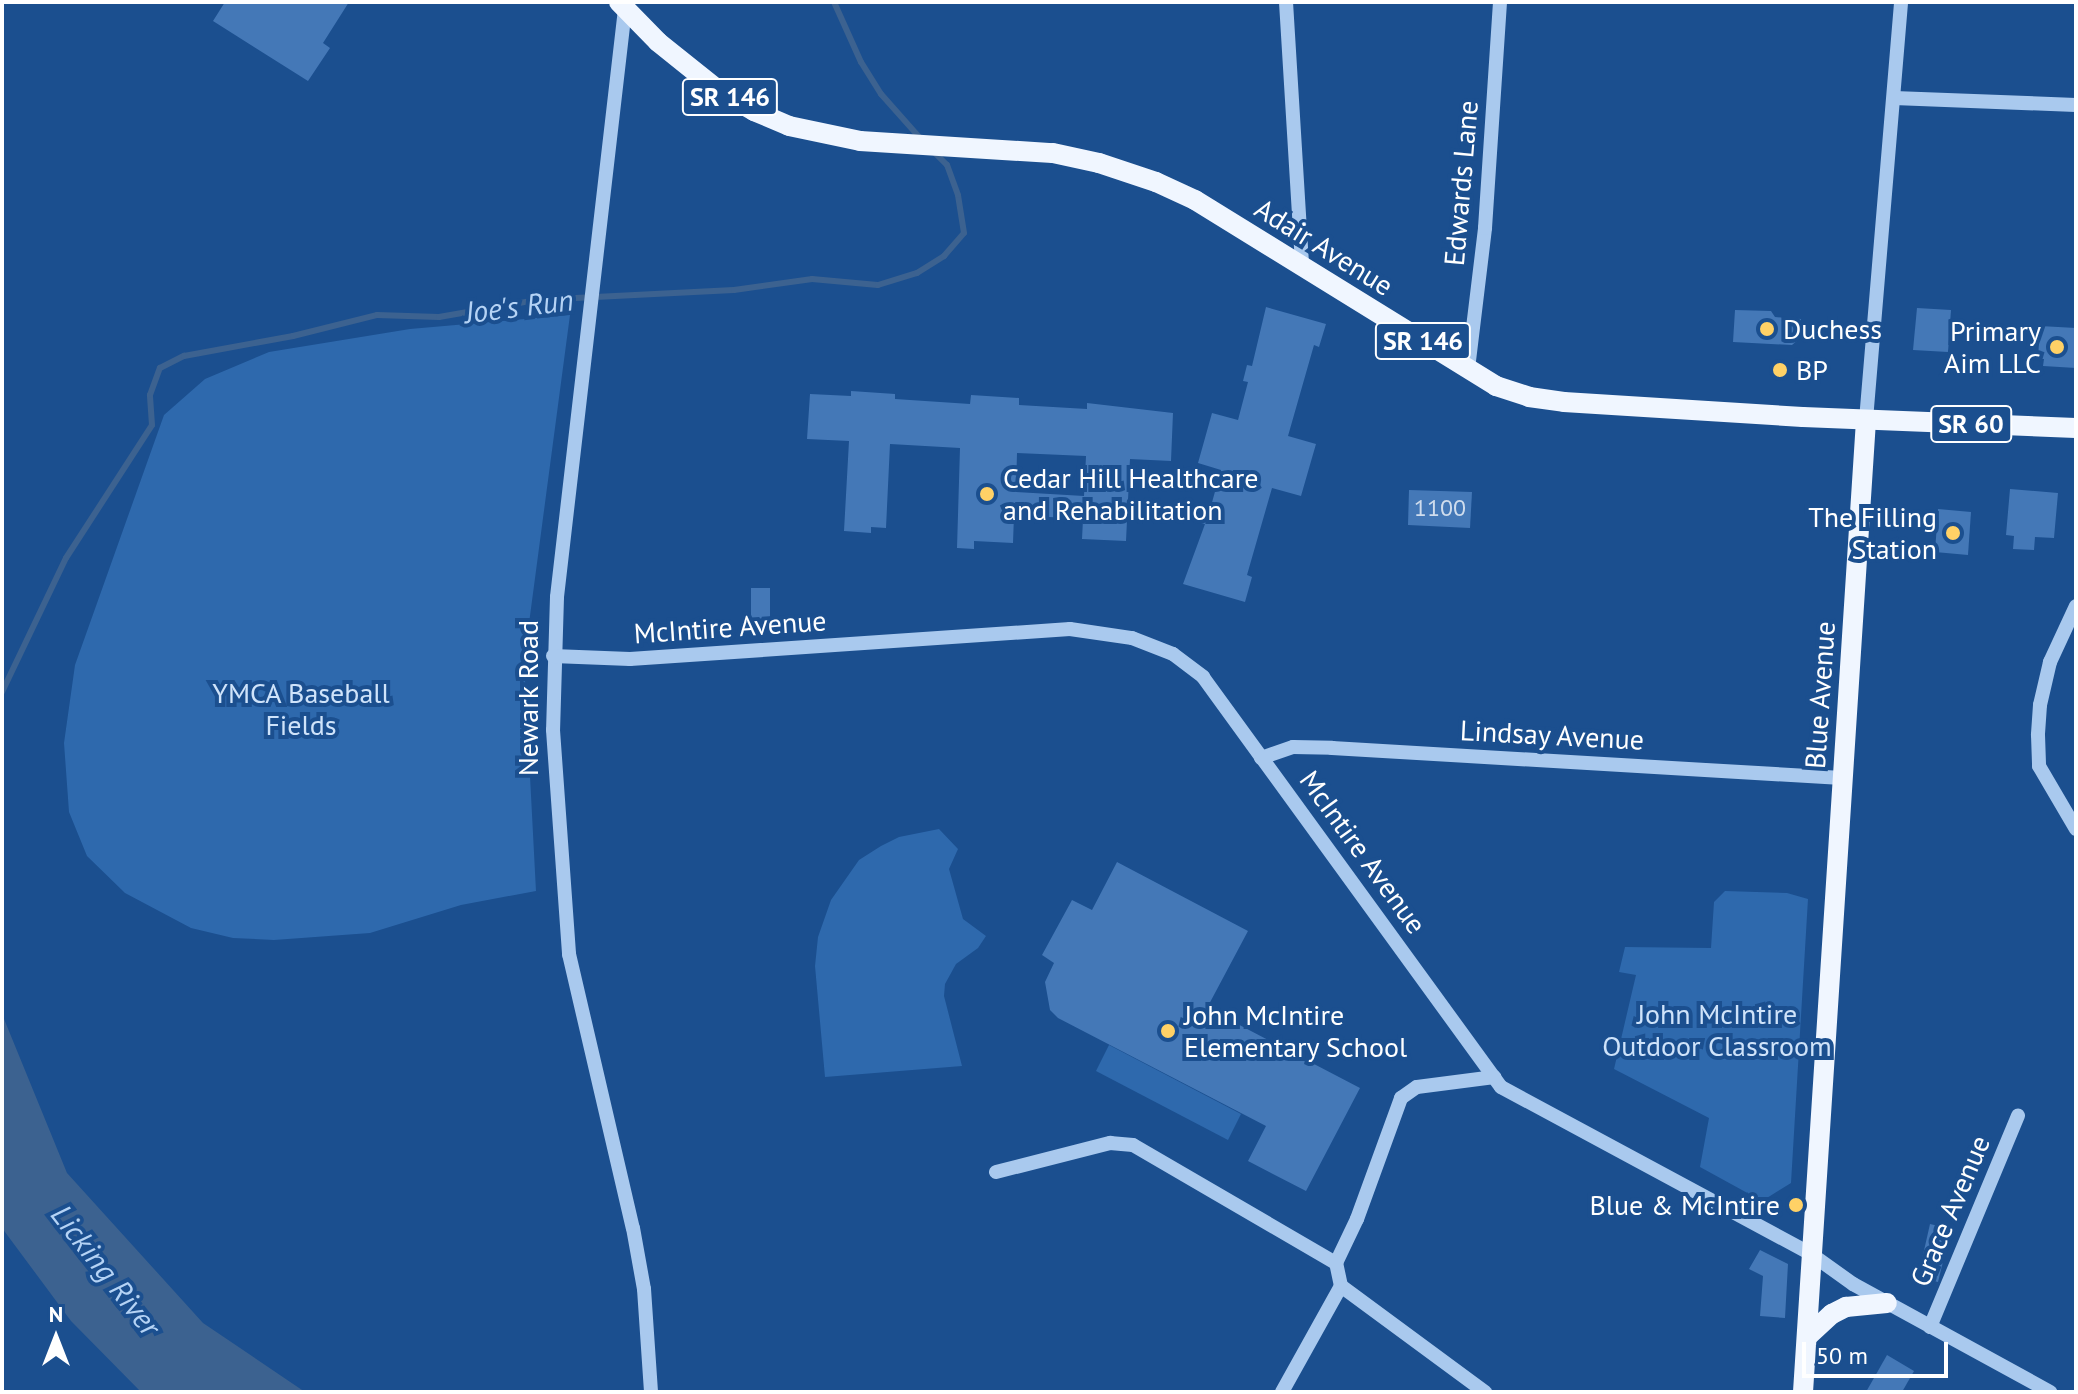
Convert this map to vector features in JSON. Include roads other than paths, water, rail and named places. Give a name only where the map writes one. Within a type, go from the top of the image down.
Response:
[{"type":"main road","name":"Adair Avenue","points":[[622,6],[684,64],[754,111],[789,126],[860,141],[1012,149],[1099,163],[1156,182],[1195,200],[1496,386],[1529,397],[1564,402],[1866,420],[2076,428]]},
{"type":"main road","name":"Blue Avenue","points":[[1803,1392],[1866,420]]},
{"type":"main road","points":[[1807,1337],[1832,1314],[1846,1307],[1887,1303]]},
{"type":"street","points":[[1286,2],[1302,266]]},
{"type":"street","name":"Edwards Lane","points":[[1468,369],[1485,228],[1500,2]]},
{"type":"street","name":"Blue Avenue","points":[[1866,420],[1901,2]]},
{"type":"street","name":"Newark Road","points":[[622,6],[553,656],[557,818],[569,954],[633,1228],[644,1289],[651,1392]]},
{"type":"street","points":[[1894,98],[2076,105]]},
{"type":"street","points":[[2076,606],[2050,662],[2040,705],[2038,735],[2039,766],[2076,829]]},
{"type":"street","name":"McIntire Avenue","points":[[553,656],[630,659],[1026,630],[1093,631],[1132,638],[1173,654],[1203,677],[1501,1087],[1811,1254],[1887,1303],[2050,1392]]},
{"type":"street","name":"Lindsay Avenue","points":[[1261,758],[1293,747],[1842,778]]},
{"type":"street","points":[[1282,1392],[1341,1286],[1336,1263],[1357,1219],[1401,1098],[1417,1087],[1494,1077]]},
{"type":"street","name":"Grace Avenue","points":[[1930,1327],[2018,1116]]},
{"type":"street","points":[[996,1172],[1110,1143],[1133,1145],[1336,1263]]},
{"type":"street","points":[[1341,1286],[1485,1392]]},
{"type":"water","name":"Licking River","points":[[2,1014],[67,1173],[203,1323],[305,1392],[141,1392],[71,1321],[2,1228]]},
{"type":"waterway","name":"Joe's Run","points":[[834,2],[861,62],[881,94],[921,139]]},
{"type":"waterway","name":"Joe's Run","points":[[2,692],[66,558],[152,425],[150,395],[160,368],[184,356],[293,336],[377,315],[439,317],[536,300],[734,290],[812,279],[878,285],[917,273],[944,256],[964,233],[958,195],[947,165],[932,150]]},
{"type":"place","name":"Duchess","points":[[1767,329]]},
{"type":"place","name":"Primary Aim LLC","points":[[2057,347]]},
{"type":"place","name":"BP","points":[[1780,370]]},
{"type":"place","name":"Cedar Hill Healthcare and Rehabilitation","points":[[987,494]]},
{"type":"place","name":"The Filling Station","points":[[1953,533]]},
{"type":"place","name":"John McIntire Elementary School","points":[[1168,1031]]},
{"type":"place","name":"Blue & McIntire","points":[[1796,1205]]},
{"type":"park label","name":"YMCA Baseball Fields","points":[[301,709]]},
{"type":"park label","name":"John McIntire Outdoor Classroom","points":[[1717,1030]]}]
